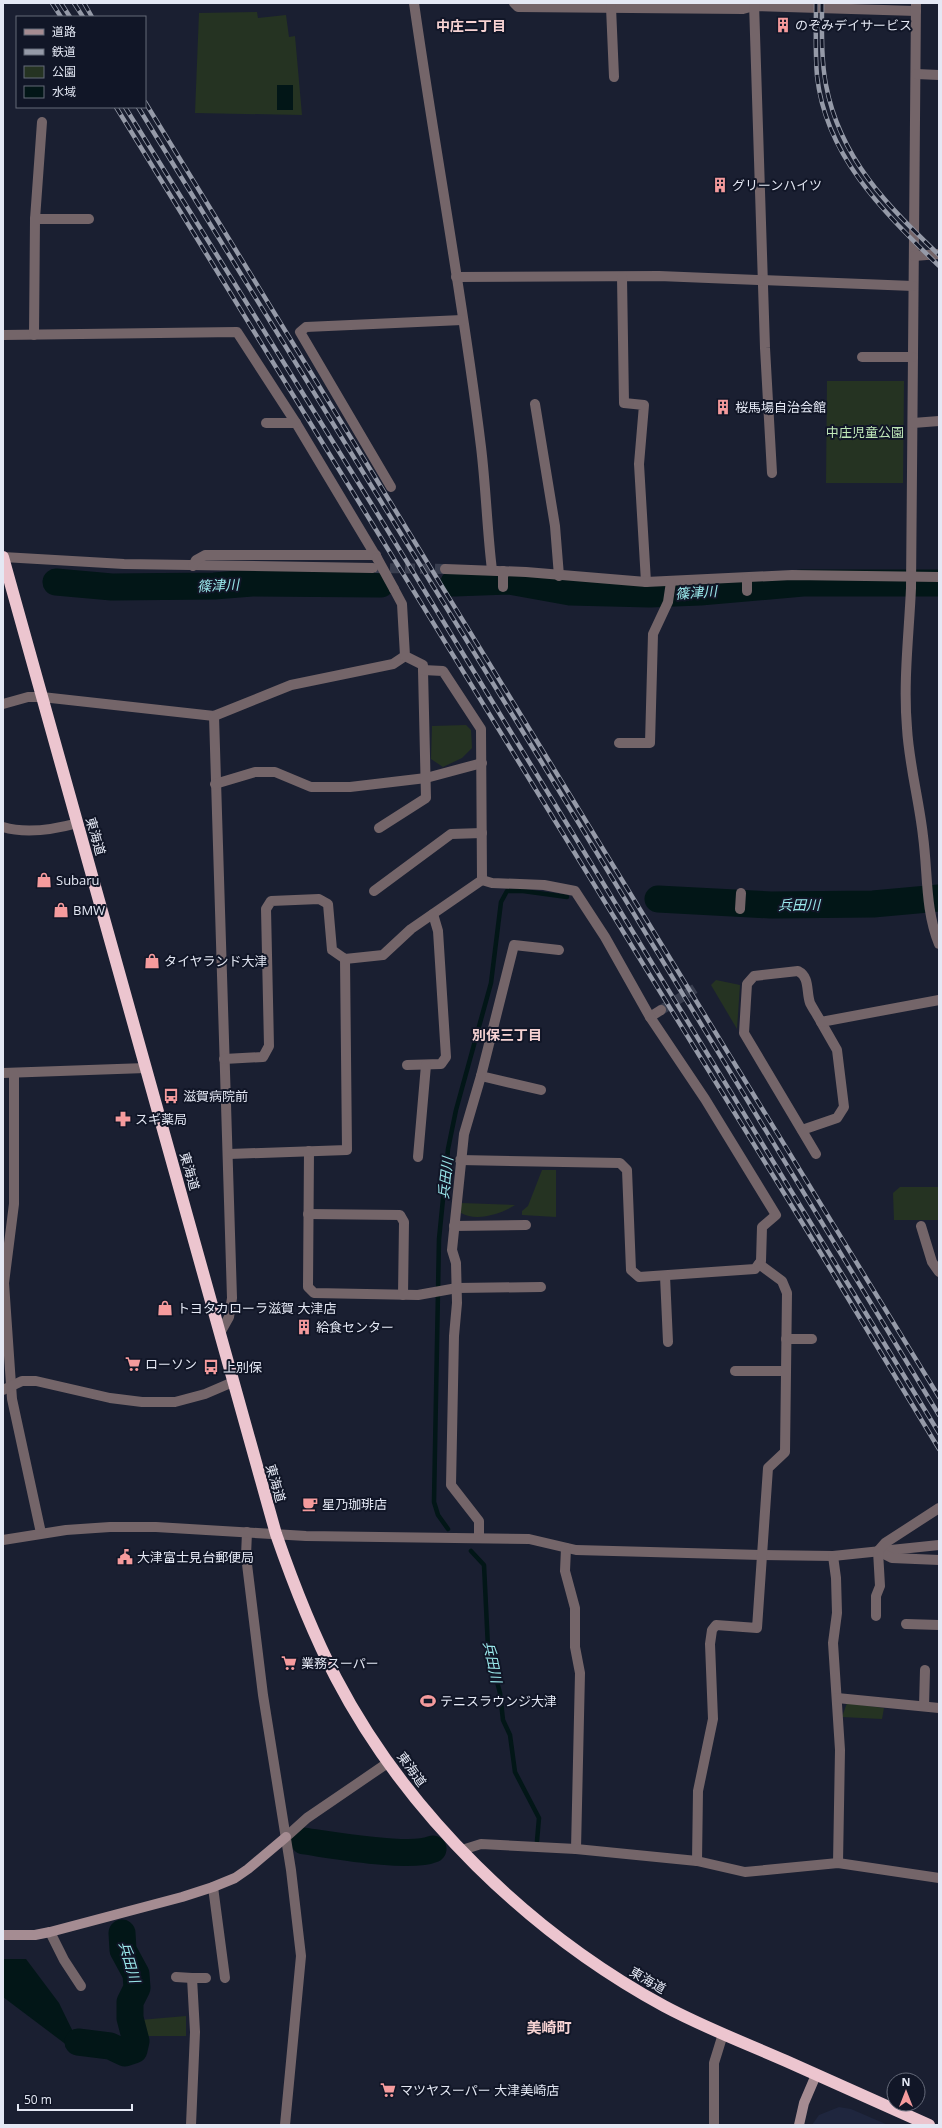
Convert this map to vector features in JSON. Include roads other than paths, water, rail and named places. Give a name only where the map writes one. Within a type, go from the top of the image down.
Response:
[{"type":"highway","name":"東海道","points":[[3,557],[276,1534],[313,1632],[329,1665],[365,1727],[429,1815],[462,1850],[499,1888],[539,1922],[586,1958],[665,2006],[723,2034],[929,2125]]},
{"type":"street","points":[[414,3],[481,447],[492,570]]},
{"type":"street","points":[[514,3],[518,7],[743,9],[754,5],[916,7],[913,423],[907,728],[924,837],[929,905],[934,932],[939,944]]},
{"type":"street","points":[[754,5],[763,279],[772,473]]},
{"type":"street","points":[[611,7],[614,77]]},
{"type":"street","points":[[916,74],[939,75]]},
{"type":"street","points":[[34,335],[35,219],[42,122]]},
{"type":"street","points":[[35,219],[89,218]]},
{"type":"street","points":[[914,256],[939,254]]},
{"type":"street","points":[[456,277],[763,279],[914,286]]},
{"type":"street","points":[[622,277],[624,403],[644,405],[639,464],[646,582]]},
{"type":"street","points":[[391,487],[300,332],[306,327],[462,320]]},
{"type":"street","points":[[3,335],[237,332],[296,423],[377,556],[402,604],[405,656]]},
{"type":"street","points":[[862,357],[913,357]]},
{"type":"street","points":[[534,404],[555,526],[559,576]]},
{"type":"street","points":[[913,423],[939,421]]},
{"type":"street","points":[[266,423],[296,423]]},
{"type":"street","points":[[193,566],[196,560],[205,555],[377,556]]},
{"type":"street","points":[[3,557],[124,564],[373,568]]},
{"type":"street","points":[[445,569],[492,570],[670,585],[747,584],[792,575],[911,582],[939,577]]},
{"type":"street","points":[[503,572],[503,587]]},
{"type":"street","points":[[619,743],[650,743],[653,634],[668,602],[670,585]]},
{"type":"street","points":[[379,828],[426,798],[423,665],[405,656]]},
{"type":"street","points":[[3,704],[28,697],[42,697],[214,716],[291,685],[393,664],[405,656]]},
{"type":"street","points":[[423,670],[443,671],[481,729],[482,880]]},
{"type":"street","points":[[214,716],[224,1059],[229,1154],[232,1298],[229,1317],[220,1333]]},
{"type":"street","points":[[215,784],[255,772],[275,772],[311,787],[350,787],[426,778],[482,763]]},
{"type":"street","points":[[3,827],[27,830],[78,823]]},
{"type":"street","points":[[374,891],[451,834],[482,833]]},
{"type":"street","points":[[224,1059],[263,1057],[269,1046],[266,909],[271,900],[319,899],[328,904],[332,950],[345,959],[384,955],[411,929],[482,880]]},
{"type":"street","points":[[460,1160],[620,1163],[627,1170],[630,1270],[639,1276],[665,1276],[755,1269],[760,1261],[762,1227],[776,1215],[705,1099],[650,1017],[605,937],[575,891],[544,884],[492,883],[482,880]]},
{"type":"street","points":[[740,909],[741,894]]},
{"type":"street","points":[[407,1065],[441,1064],[446,1058],[438,931],[433,914]]},
{"type":"street","points":[[480,1538],[480,1521],[451,1485],[457,1288],[456,1263],[452,1250],[460,1160],[464,1134],[481,1076],[514,945],[558,950]]},
{"type":"street","points":[[229,1154],[347,1150],[345,959]]},
{"type":"street","points":[[802,1130],[837,1118],[844,1107],[837,1050],[810,1002],[803,974],[798,971],[754,976],[747,984],[744,1033],[816,1154]]},
{"type":"street","points":[[821,1022],[939,1000]]},
{"type":"street","points":[[650,1017],[661,1010]]},
{"type":"street","points":[[418,1157],[426,1065]]},
{"type":"street","points":[[3,1073],[146,1068]]},
{"type":"street","points":[[14,1073],[14,1204],[6,1235],[4,1283],[7,1388],[12,1399],[41,1533]]},
{"type":"street","points":[[481,1076],[541,1090]]},
{"type":"street","points":[[309,1151],[308,1287],[314,1293],[418,1295],[457,1288],[541,1287]]},
{"type":"street","points":[[308,1214],[400,1215],[404,1222],[403,1295]]},
{"type":"street","points":[[454,1226],[526,1225]]},
{"type":"street","points":[[921,1226],[932,1262],[939,1271]]},
{"type":"street","points":[[697,1861],[698,1791],[713,1719],[710,1644],[712,1630],[716,1625],[757,1628],[760,1555],[768,1468],[785,1452],[787,1294],[782,1281],[759,1264]]},
{"type":"street","points":[[665,1276],[668,1342]]},
{"type":"street","points":[[786,1339],[812,1339]]},
{"type":"street","points":[[735,1371],[786,1371]]},
{"type":"street","points":[[7,1388],[22,1381],[36,1381],[110,1398],[142,1402],[168,1402],[205,1394],[233,1382]]},
{"type":"street","points":[[876,1616],[876,1596],[880,1586],[878,1551],[885,1543],[939,1508]]},
{"type":"street","points":[[3,1540],[41,1533],[110,1527],[156,1527],[276,1534],[529,1539],[576,1550],[760,1555],[833,1556],[939,1545]]},
{"type":"street","points":[[247,1532],[246,1556],[263,1695],[292,1870],[302,1956],[285,2125]]},
{"type":"street","points":[[566,1548],[565,1571],[575,1608],[575,1647],[580,1673],[576,1849]]},
{"type":"street","points":[[878,1551],[892,1558],[939,1560]]},
{"type":"street","points":[[892,1558],[939,1551]]},
{"type":"street","points":[[833,1556],[836,1578],[837,1613],[833,1643],[840,1750],[838,1863]]},
{"type":"street","points":[[906,1624],[939,1625]]},
{"type":"street","points":[[924,1706],[925,1670]]},
{"type":"street","points":[[837,1698],[939,1708]]},
{"type":"street","points":[[3,1935],[35,1935],[50,1932],[213,1887],[235,1878],[248,1869],[307,1818],[389,1762]]},
{"type":"street","points":[[462,1850],[481,1844],[576,1849],[697,1861],[745,1872],[838,1863],[939,1878]]},
{"type":"street","points":[[213,1887],[225,1978]]},
{"type":"street","points":[[50,1932],[64,1960],[81,1986]]},
{"type":"street","points":[[176,1976],[206,1978]]},
{"type":"street","points":[[191,2125],[195,2032],[192,1978]]},
{"type":"street","points":[[714,2125],[714,2063],[723,2034]]},
{"type":"street","points":[[799,2125],[804,2103],[816,2075]]},
{"type":"water","points":[[277,85],[293,85],[293,110],[277,110]]},
{"type":"water","points":[[3,1959],[26,1959],[59,2003],[78,2042],[72,2049],[3,1997]]},
{"type":"waterway","name":"篠津川","points":[[454,583],[509,581],[570,592],[650,594],[700,592],[803,583],[939,583]]},
{"type":"waterway","name":"篠津川","points":[[56,582],[112,587],[214,586],[252,583],[381,584]]},
{"type":"waterway","name":"兵田川","points":[[448,1529],[438,1515],[434,1502],[439,1239],[448,1149],[456,1110],[491,983],[501,902],[507,891],[523,891],[567,897]]},
{"type":"waterway","name":"兵田川","points":[[658,899],[771,905],[873,904],[939,898]]},
{"type":"waterway","name":"兵田川","points":[[471,1551],[484,1565],[488,1648],[500,1693],[503,1720],[510,1735],[515,1772],[539,1818],[537,1841]]},
{"type":"waterway","name":"兵田川","points":[[304,1841],[390,1852],[422,1852],[433,1849]]},
{"type":"waterway","name":"兵田川","points":[[78,2042],[110,2046],[125,2053],[134,2050],[136,2041],[130,2018],[130,2002],[137,1988],[136,1974],[123,1950],[122,1933]]},
{"type":"tunnel","points":[[375,568],[445,569]]},
{"type":"tunnel","points":[[661,1010],[699,986]]},
{"type":"railway","points":[[52,3],[60,16]]},
{"type":"railway","points":[[61,3],[69,16]]},
{"type":"railway","points":[[74,3],[82,16]]},
{"type":"railway","points":[[84,3],[91,16]]},
{"type":"railway","points":[[816,3],[817,76],[823,105],[832,132],[845,157],[879,204],[939,266]]},
{"type":"railway","points":[[822,3],[824,75],[833,112],[842,136],[854,158],[885,199],[939,255]]},
{"type":"railway","points":[[146,104],[939,1397]]},
{"type":"railway","points":[[117,108],[817,1247],[939,1449]]},
{"type":"railway","points":[[126,108],[374,508],[939,1433]]},
{"type":"railway","points":[[139,108],[539,758],[939,1415]]},
{"type":"place","name":"のぞみデイサービス","points":[[783,25]]},
{"type":"place","name":"グリーンハイツ","points":[[720,185]]},
{"type":"place","name":"桜馬場自治会館","points":[[723,407]]},
{"type":"place","name":"Subaru","points":[[44,880]]},
{"type":"place","name":"BMW","points":[[61,910]]},
{"type":"place","name":"タイヤランド大津","points":[[152,961]]},
{"type":"place","name":"滋賀病院前","points":[[171,1096]]},
{"type":"place","name":"スギ薬局","points":[[123,1119]]},
{"type":"place","name":"トヨタカローラ滋賀 大津店","points":[[165,1308]]},
{"type":"place","name":"給食センター","points":[[304,1327]]},
{"type":"place","name":"ローソン","points":[[133,1364]]},
{"type":"place","name":"上別保","points":[[211,1367]]},
{"type":"place","name":"星乃珈琲店","points":[[310,1504]]},
{"type":"place","name":"大津富士見台郵便局","points":[[125,1557]]},
{"type":"place","name":"業務スーパー","points":[[289,1663]]},
{"type":"place","name":"テニスラウンジ大津","points":[[428,1701]]},
{"type":"place","name":"マツヤスーパー 大津美崎店","points":[[388,2090]]},
{"type":"district","name":"中庄二丁目","points":[[471,25]]},
{"type":"district","name":"別保三丁目","points":[[507,1034]]},
{"type":"district","name":"美崎町","points":[[549,2027]]},
{"type":"park label","name":"中庄児童公園","points":[[865,432]]}]
